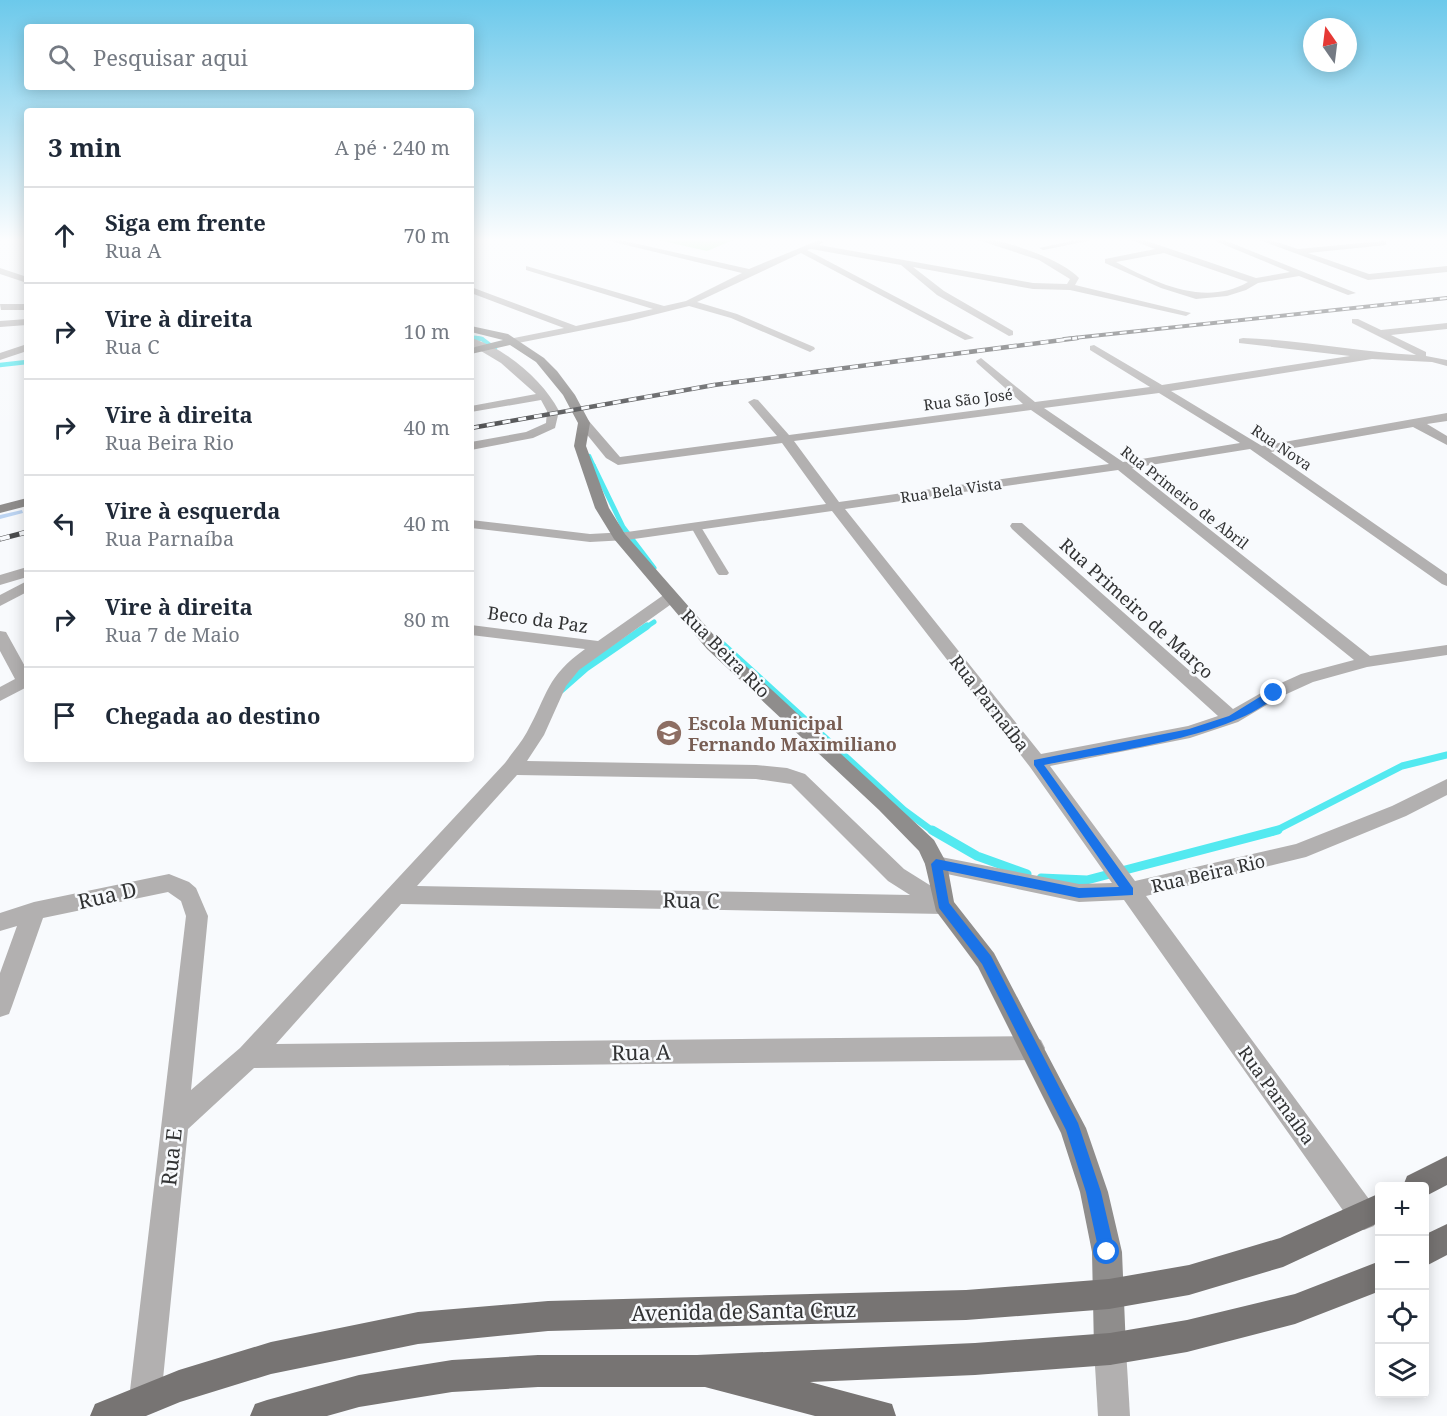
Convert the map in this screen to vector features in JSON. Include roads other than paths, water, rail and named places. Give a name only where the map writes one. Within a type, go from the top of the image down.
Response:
[{"type":"main road","points":[[1425,1182],[1447,1170]]},
{"type":"main road","name":"Avenida de Santa Cruz","points":[[107,1416],[145,1399],[271,1358],[418,1328],[548,1316],[966,1305],[1109,1294],[1189,1280],[1283,1252],[1372,1211]]},
{"type":"main road","points":[[1429,1250],[1447,1239]]},
{"type":"main road","points":[[267,1416],[359,1392],[452,1376],[538,1371],[697,1371],[975,1359],[1110,1349],[1187,1336],[1295,1309],[1375,1278]]},
{"type":"main road","points":[[697,1371],[880,1416]]},
{"type":"street","points":[[509,304],[574,328]]},
{"type":"street","points":[[646,304],[665,310]]},
{"type":"street","points":[[474,350],[685,304]]},
{"type":"street","points":[[693,304],[734,316],[810,349]]},
{"type":"street","points":[[908,304],[969,338]]},
{"type":"street","points":[[957,304],[1009,333]]},
{"type":"street","points":[[1146,304],[1186,313]]},
{"type":"street","points":[[1,307],[24,307]]},
{"type":"street","points":[[1355,321],[1442,362]]},
{"type":"street","points":[[0,324],[24,322]]},
{"type":"street","points":[[1378,333],[1447,326]]},
{"type":"street","points":[[474,330],[495,333],[553,373],[584,423]]},
{"type":"street","points":[[1243,341],[1271,342],[1372,356],[1442,362]]},
{"type":"street","points":[[474,342],[488,347],[543,396],[553,416],[548,428],[529,435],[474,445]]},
{"type":"street","points":[[0,357],[24,348]]},
{"type":"street","name":"Rua Nova","points":[[1094,348],[1256,448],[1447,581]]},
{"type":"street","name":"Rua São José","points":[[584,423],[600,440],[612,459],[618,461],[1160,389],[1372,356]]},
{"type":"street","name":"Rua Primeiro de Abril","points":[[981,361],[1033,406],[1121,466],[1367,662]]},
{"type":"street","points":[[474,408],[543,396]]},
{"type":"street","name":"Rua Parnaíba","points":[[754,402],[785,438],[835,506],[1037,762],[1125,886],[1372,1211]]},
{"type":"street","name":"Rua Bela Vista","points":[[623,536],[1256,448],[1447,417]]},
{"type":"street","name":"Rua Beira Rio","points":[[584,423],[580,446],[603,507],[670,597],[713,645],[927,846],[936,864],[1079,893],[1125,886],[1299,851],[1399,811],[1447,786]]},
{"type":"street","points":[[1416,423],[1447,441]]},
{"type":"street","points":[[0,509],[24,503]]},
{"type":"street","points":[[474,524],[564,536],[623,536]]},
{"type":"street","name":"Rua Primeiro de Março","points":[[1017,526],[1232,718]]},
{"type":"street","points":[[0,580],[24,573]]},
{"type":"street","points":[[0,602],[24,588]]},
{"type":"street","points":[[174,1123],[249,1056],[512,768],[536,735],[558,684],[573,666],[670,597]]},
{"type":"street","name":"Beco da Paz","points":[[474,630],[599,646]]},
{"type":"street","points":[[0,636],[24,678]]},
{"type":"street","points":[[1037,762],[1150,742],[1232,718],[1274,693],[1307,678],[1367,662],[1447,650]]},
{"type":"street","points":[[0,695],[24,682]]},
{"type":"street","points":[[512,768],[756,772],[788,775],[798,779],[896,875],[944,904],[986,960],[1073,1128],[1094,1192],[1107,1252],[1114,1416]]},
{"type":"street","points":[[936,864],[944,904]]},
{"type":"street","name":"Rua D","points":[[0,922],[34,911],[169,882],[191,895],[197,916]]},
{"type":"street","name":"Rua C","points":[[397,895],[944,904]]},
{"type":"street","points":[[0,1006],[34,911]]},
{"type":"street","name":"Rua E","points":[[145,1399],[197,916]]},
{"type":"street","name":"Rua A","points":[[249,1056],[1032,1048]]},
{"type":"lane","points":[[696,527],[723,573]]},
{"type":"waterway","points":[[474,338],[482,339]]},
{"type":"waterway","points":[[476,338],[482,339]]},
{"type":"waterway","points":[[482,339],[495,349]]},
{"type":"waterway","points":[[0,365],[24,362]]},
{"type":"waterway","points":[[589,456],[594,467]]},
{"type":"waterway","points":[[593,465],[623,527],[654,568]]},
{"type":"waterway","points":[[645,628],[654,622]]},
{"type":"waterway","points":[[561,690],[586,668],[647,626]]},
{"type":"waterway","points":[[721,643],[904,810],[934,832]]},
{"type":"waterway","points":[[1276,831],[1402,766],[1447,755]]},
{"type":"waterway","points":[[932,830],[977,856],[1027,874]]},
{"type":"waterway","points":[[1041,878],[1087,880],[1276,831]]},
{"type":"railway","points":[[1064,339],[1390,304]]},
{"type":"railway","points":[[474,427],[714,385],[1077,338]]},
{"type":"railway","points":[[0,539],[24,533]]},
{"type":"place","name":"Escola Municipal Fernando Maximiliano","points":[[669,733]]}]
